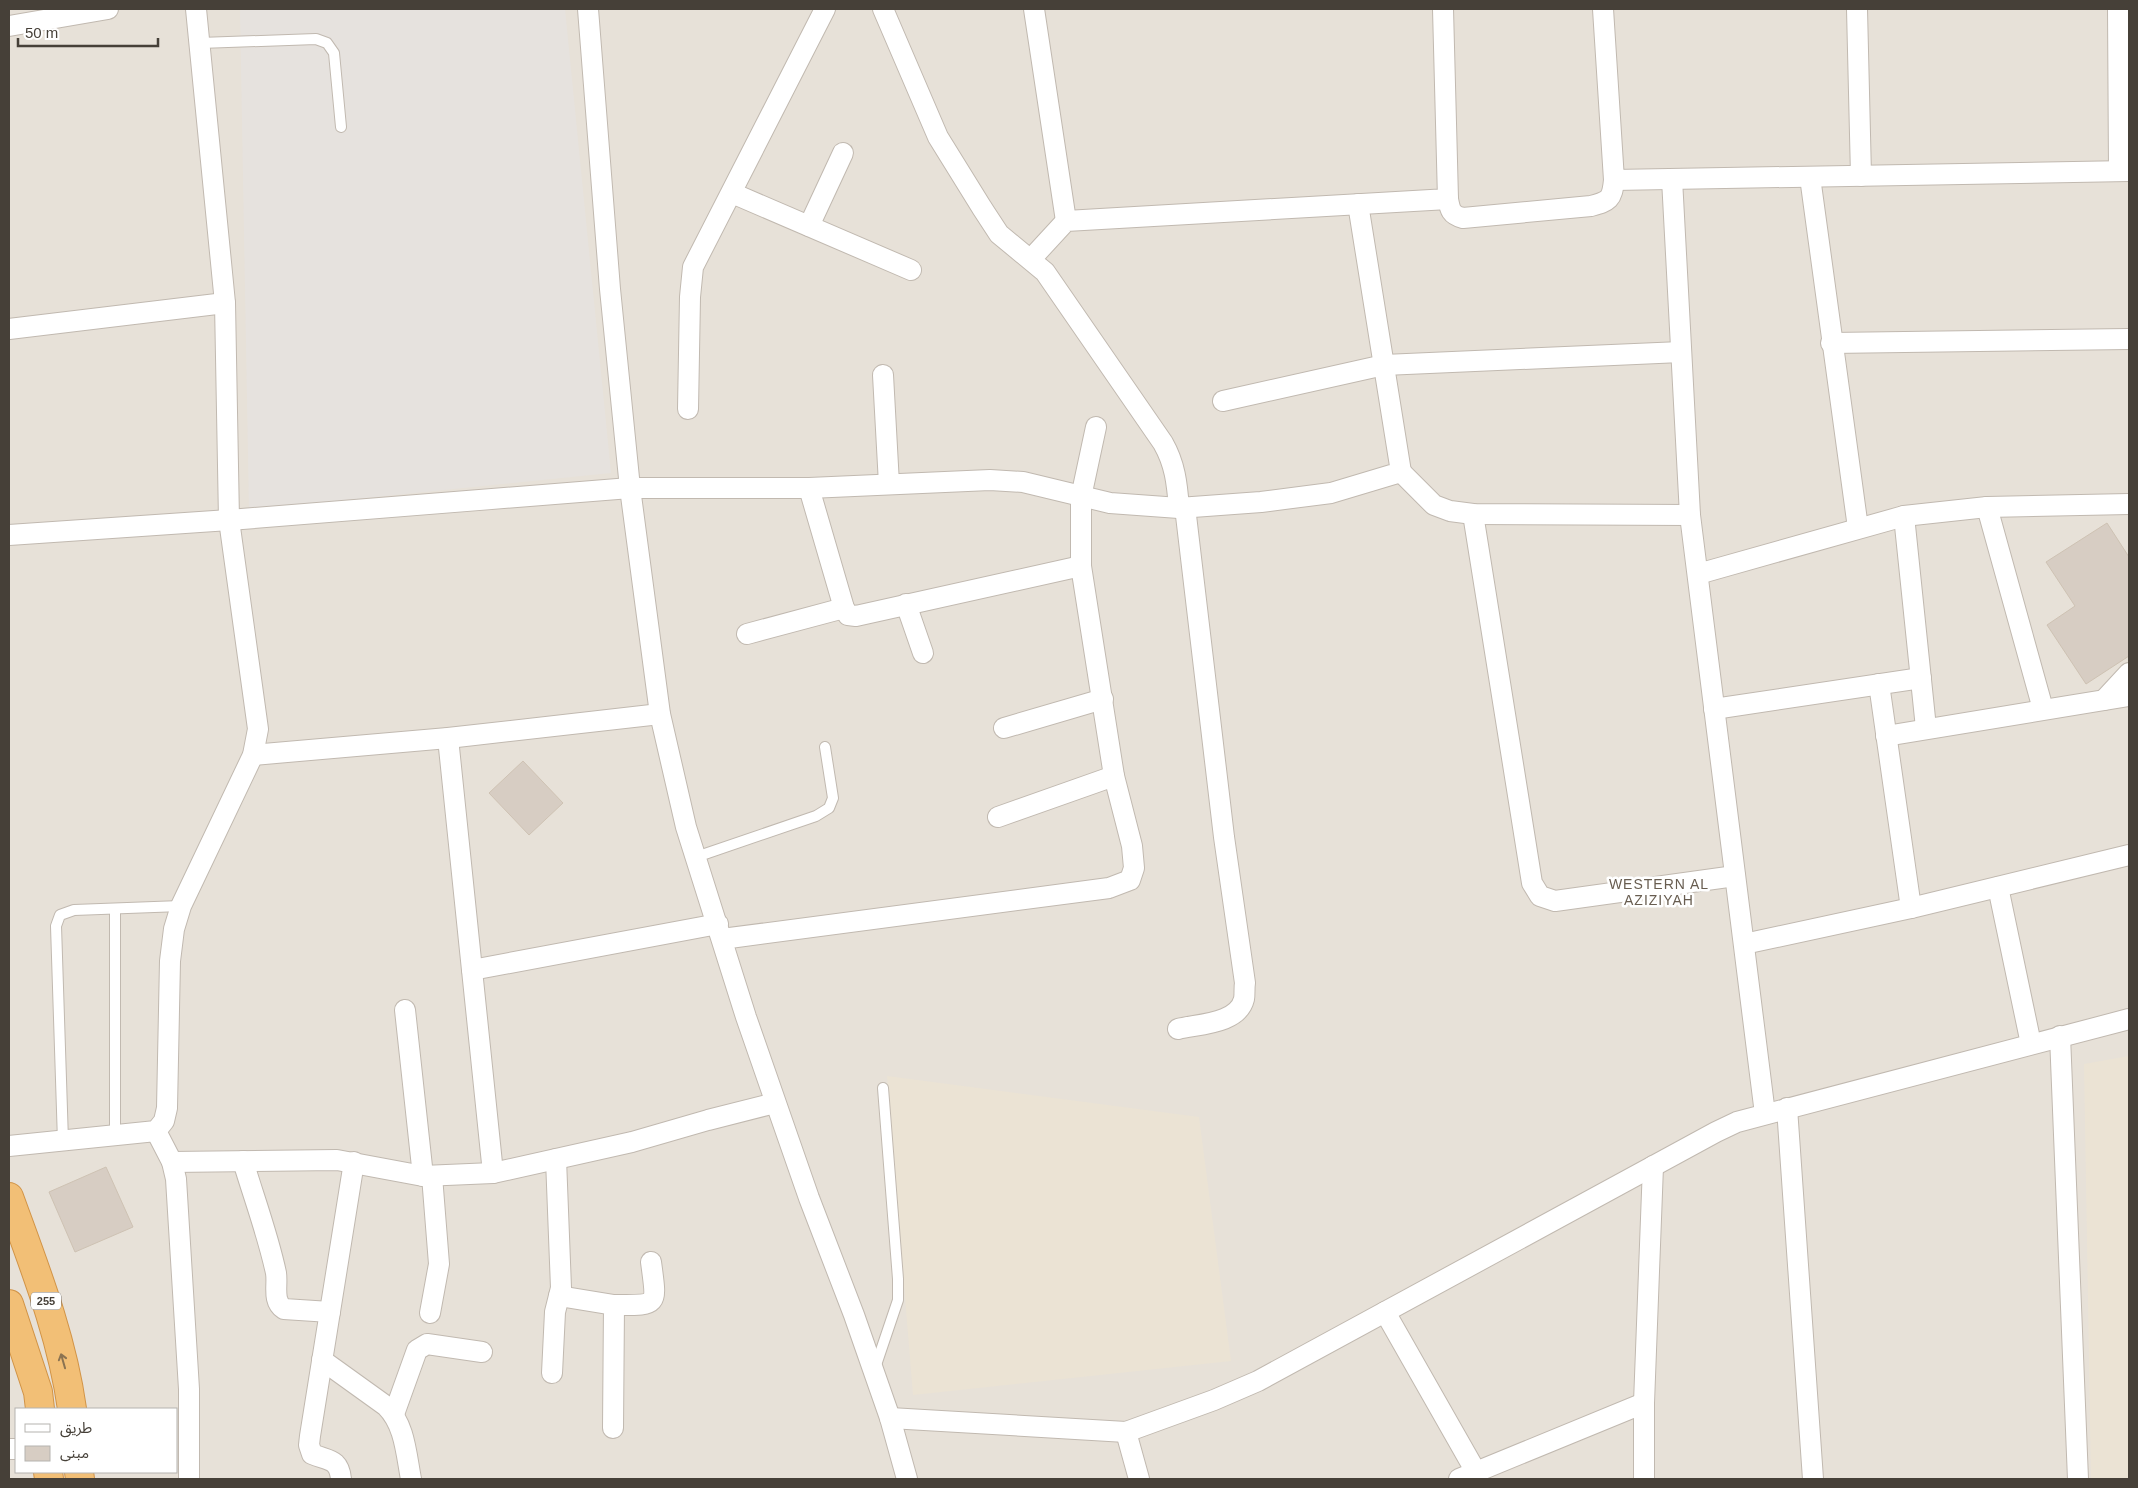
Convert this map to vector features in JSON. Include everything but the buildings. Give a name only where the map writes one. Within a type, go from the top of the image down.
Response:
[{"type":"highway","name":"255","points":[[9,1197],[46,1299],[68,1376],[72,1408]]},
{"type":"highway","points":[[9,1304],[38,1392],[40,1408]]},
{"type":"street","points":[[9,26],[108,9]]},
{"type":"street","points":[[9,1146],[156,1131],[164,1121],[166,1108],[170,960],[174,929],[181,906],[253,755],[258,729],[229,520],[225,303],[196,9]]},
{"type":"street","points":[[588,9],[610,289],[630,488],[660,714],[686,827],[746,1017],[775,1103],[890,1418],[908,1479]]},
{"type":"street","points":[[688,409],[690,297],[693,267],[825,9]]},
{"type":"street","points":[[883,9],[938,137],[998,234],[1045,272],[1172,457],[1182,507],[1244,983],[1244,1000],[1237,1012],[1225,1018],[1178,1029]]},
{"type":"street","points":[[1034,9],[1066,221]]},
{"type":"street","points":[[1443,9],[1448,199],[1450,212],[1455,216],[1463,218],[1591,206],[1609,199],[1614,180],[1603,9]]},
{"type":"street","points":[[1857,9],[1861,176]]},
{"type":"street","points":[[1614,180],[2124,171],[2118,9]]},
{"type":"street","points":[[809,226],[843,153]]},
{"type":"street","points":[[1810,177],[1831,343],[1858,528]]},
{"type":"street","points":[[1672,179],[1690,515],[1765,1114]]},
{"type":"street","points":[[732,193],[912,270]]},
{"type":"street","points":[[1031,259],[1066,221],[1448,199]]},
{"type":"street","points":[[1358,204],[1401,472],[1434,505],[1450,511],[1473,514],[1690,515]]},
{"type":"street","points":[[9,329],[225,303]]},
{"type":"street","points":[[1831,343],[2129,339]]},
{"type":"street","points":[[1223,401],[1384,365],[1681,352]]},
{"type":"street","points":[[883,375],[889,484]]},
{"type":"street","points":[[472,970],[720,932],[1099,890],[1130,880],[1134,868],[1132,846],[1114,776],[1080,566],[1080,497],[1096,427]]},
{"type":"street","points":[[9,535],[229,520],[630,488],[809,488],[990,480],[1023,482],[1110,503],[1182,507],[1261,502],[1331,493],[1401,472]]},
{"type":"street","points":[[809,488],[844,608],[848,615],[856,616],[1080,566]]},
{"type":"street","points":[[1698,574],[1904,516],[1987,507],[2129,504]]},
{"type":"street","points":[[1987,507],[2043,709]]},
{"type":"street","points":[[1473,514],[1532,883],[1540,896],[1555,900],[1735,876]]},
{"type":"street","points":[[1904,516],[1926,728]]},
{"type":"street","points":[[906,604],[923,653]]},
{"type":"street","points":[[747,634],[844,608]]},
{"type":"street","points":[[2104,700],[2129,673]]},
{"type":"street","points":[[1714,709],[1921,678]]},
{"type":"street","points":[[1879,684],[1911,908]]},
{"type":"street","points":[[1886,736],[2129,696]]},
{"type":"street","points":[[1004,728],[1103,699]]},
{"type":"street","points":[[253,755],[448,738],[660,714]]},
{"type":"street","points":[[448,738],[493,1173]]},
{"type":"street","points":[[998,816],[1114,776]]},
{"type":"street","points":[[1744,944],[1911,908],[2129,855]]},
{"type":"street","points":[[1998,886],[2031,1044]]},
{"type":"street","points":[[404,1010],[439,1264],[430,1313]]},
{"type":"street","points":[[890,1418],[1126,1432],[1214,1400],[1258,1380],[1716,1132],[1765,1114],[2129,1019]]},
{"type":"street","points":[[2060,1036],[2078,1479]]},
{"type":"street","points":[[172,1162],[337,1160],[428,1176],[493,1173],[632,1142],[775,1103]]},
{"type":"street","points":[[1787,1108],[1814,1479]]},
{"type":"street","points":[[156,1131],[172,1162],[176,1179],[189,1380],[189,1479]]},
{"type":"street","points":[[552,1373],[555,1312],[561,1288],[556,1159]]},
{"type":"street","points":[[243,1161],[276,1275],[279,1306],[284,1309],[330,1312]]},
{"type":"street","points":[[341,1479],[340,1471],[332,1460],[312,1454],[310,1445],[354,1162]]},
{"type":"street","points":[[1644,1479],[1644,1403],[1653,1166]]},
{"type":"street","points":[[559,1296],[614,1305],[646,1305],[652,1302],[655,1295],[652,1262]]},
{"type":"street","points":[[613,1428],[614,1305]]},
{"type":"street","points":[[1385,1312],[1467,1476],[1644,1403]]},
{"type":"street","points":[[394,1414],[417,1350],[421,1347],[427,1344],[482,1352]]},
{"type":"street","points":[[322,1360],[386,1406],[394,1414],[400,1423],[412,1479]]},
{"type":"street","points":[[1126,1432],[1139,1479]]},
{"type":"lane","points":[[200,42],[316,39],[327,42],[334,53],[341,126]]},
{"type":"lane","points":[[696,857],[816,816],[828,808],[833,798],[825,748]]},
{"type":"lane","points":[[63,1141],[56,926],[60,916],[74,910],[181,906]]},
{"type":"lane","points":[[114,1136],[116,909]]},
{"type":"lane","points":[[873,1371],[898,1300],[883,1088]]},
{"type":"shaded area","points":[[9,9],[2129,9],[2129,1479],[9,1479]]},
{"type":"shaded area","points":[[240,9],[565,9],[611,473],[249,510]]},
{"type":"shaded area","points":[[2129,1056],[2129,1479],[2091,1479],[2084,1064]]},
{"type":"shaded area","points":[[887,1076],[1199,1117],[1231,1361],[913,1395]]},
{"type":"district","name":"WESTERN AL AZIZIYAH","points":[[1659,892]]}]
